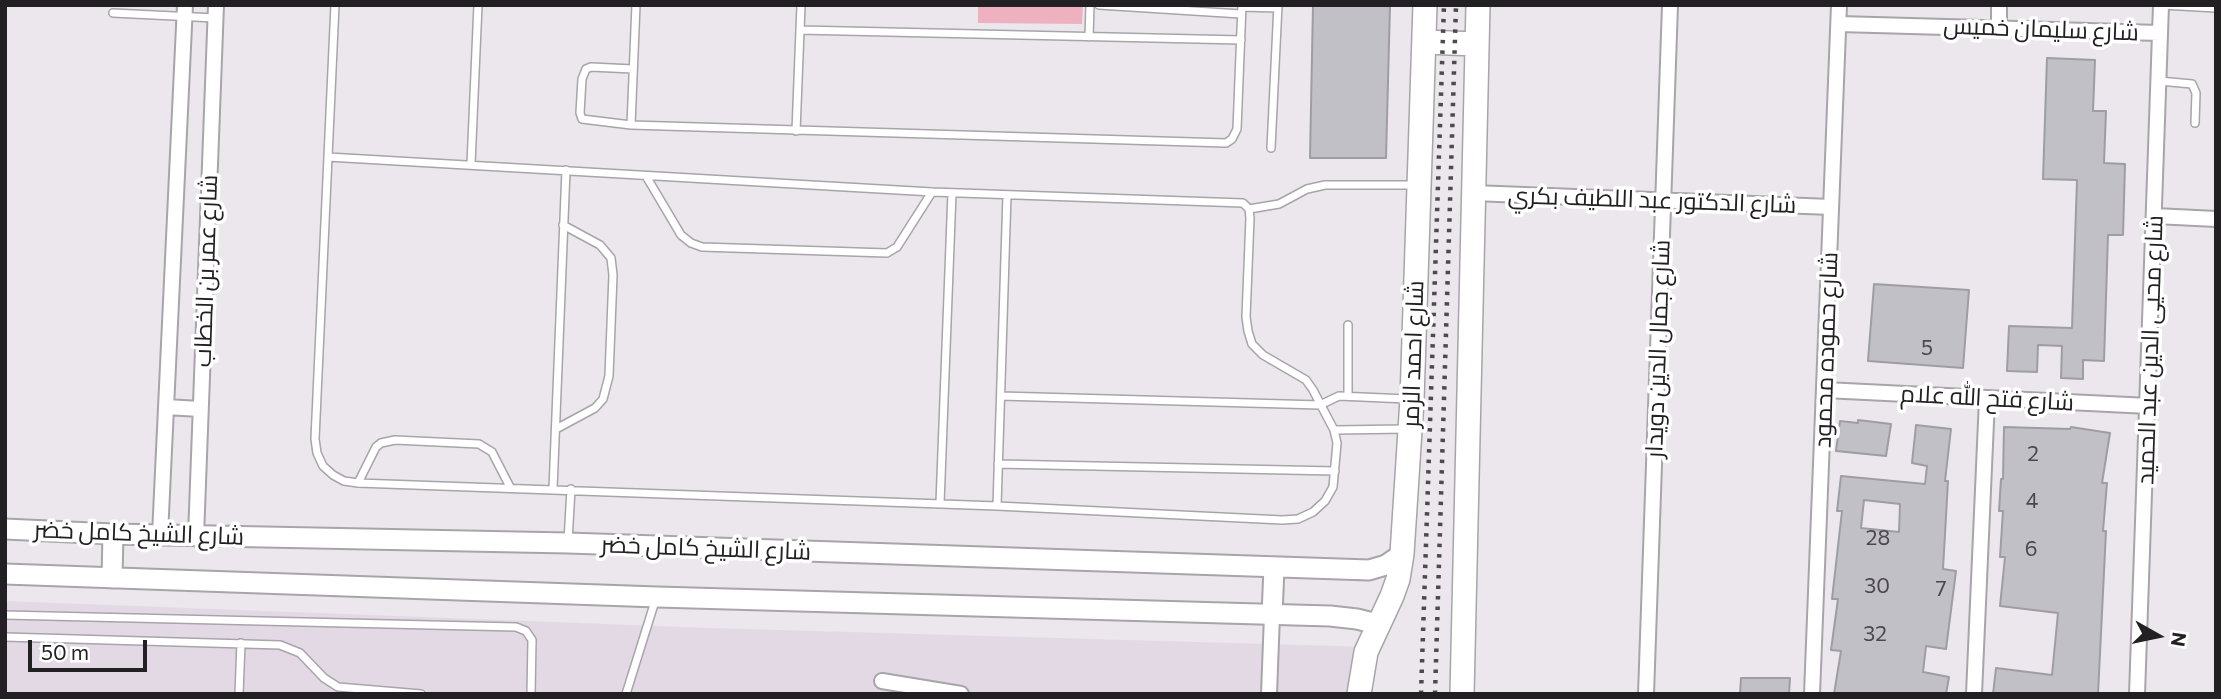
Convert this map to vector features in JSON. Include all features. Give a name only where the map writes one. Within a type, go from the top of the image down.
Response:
[{"type":"main road","name":"شارع احمد الزمر","points":[[1359,694],[1364,659],[1377,624],[1392,596],[1402,554],[1411,429],[1425,5]]},
{"type":"main road","points":[[1462,694],[1478,5]]},
{"type":"main road","points":[[1424,42],[1476,44]]},
{"type":"main road","name":"شارع الشيخ كامل خضر","points":[[5,529],[113,534],[568,543],[1369,570],[1386,565],[1402,554]]},
{"type":"main road","points":[[112,578],[113,534]]},
{"type":"main road","points":[[1272,615],[1274,568]]},
{"type":"main road","name":"شارع الشيخ كامل خضر","points":[[5,574],[1343,617],[1377,624]]},
{"type":"street","name":"شارع جمال الدين دويدار","points":[[1646,694],[1671,5]]},
{"type":"street","name":"شارع حموده محمود","points":[[1812,694],[1839,5]]},
{"type":"street","points":[[1999,5],[1999,27]]},
{"type":"street","name":"شارع محيى الدين عبد الحميد","points":[[2137,694],[2161,5]]},
{"type":"street","name":"شارع عمر بن الخطاب","points":[[160,535],[184,11]]},
{"type":"street","name":"شارع عمر بن الخطاب","points":[[196,536],[215,12]]},
{"type":"street","name":"شارع سليمان خميس","points":[[1839,24],[2160,33]]},
{"type":"street","name":"شارع الدكتور عبد اللطيف بكري","points":[[1473,193],[1831,206]]},
{"type":"street","points":[[2155,216],[2216,219]]},
{"type":"street","name":"شارع فتح الله علام","points":[[1825,390],[2149,406]]},
{"type":"street","points":[[1974,694],[1987,399]]},
{"type":"street","points":[[166,407],[200,409]]},
{"type":"street","points":[[1269,694],[1272,615]]},
{"type":"street","points":[[882,681],[961,694]]},
{"type":"lane","points":[[328,157],[932,192],[1243,203],[1249,209],[1247,317],[1252,344],[1263,355],[1306,380],[1334,430],[1337,443],[1333,487],[1325,501],[1313,512],[1298,519],[1282,520],[940,503],[344,481],[323,466],[315,439],[335,5]]},
{"type":"lane","points":[[471,164],[478,5]]},
{"type":"lane","points":[[631,125],[636,5]]},
{"type":"lane","points":[[796,131],[801,5]]},
{"type":"lane","points":[[1089,37],[1090,5]]},
{"type":"lane","points":[[1099,5],[1242,9],[1278,7],[1272,148]]},
{"type":"lane","points":[[2161,5],[2216,8]]},
{"type":"lane","points":[[634,69],[586,69],[583,74],[580,113],[585,121],[796,131],[1226,143],[1232,139],[1237,129],[1242,9]]},
{"type":"lane","points":[[113,13],[215,12]]},
{"type":"lane","points":[[800,30],[1241,40]]},
{"type":"lane","points":[[2159,81],[2192,84],[2196,93],[2195,123]]},
{"type":"lane","points":[[554,489],[566,170]]},
{"type":"lane","points":[[646,176],[681,234],[691,243],[702,247],[887,253],[897,247],[932,192]]},
{"type":"lane","points":[[1249,209],[1279,204],[1307,190],[1325,185],[1419,185]]},
{"type":"lane","points":[[940,503],[952,193]]},
{"type":"lane","points":[[997,506],[1007,195]]},
{"type":"lane","points":[[556,429],[585,415],[603,399],[607,388],[610,351],[613,275],[611,258],[600,245],[564,225]]},
{"type":"lane","points":[[1348,325],[1348,396]]},
{"type":"lane","points":[[1001,396],[1320,405],[1333,397],[1348,396],[1412,399]]},
{"type":"lane","points":[[1334,430],[1411,429]]},
{"type":"lane","points":[[358,483],[376,447],[395,440],[480,444],[492,452],[510,487]]},
{"type":"lane","points":[[998,464],[1335,471]]},
{"type":"lane","points":[[568,543],[571,489]]},
{"type":"lane","points":[[626,694],[657,597]]},
{"type":"lane","points":[[5,615],[516,627],[526,631],[532,640],[531,694]]},
{"type":"lane","points":[[5,636],[280,645],[300,653],[324,678],[338,687],[421,694]]},
{"type":"lane","points":[[239,694],[241,643]]},
{"type":"shaded area","points":[[978,5],[1083,5],[1082,24],[978,23]]},
{"type":"shaded area","points":[[5,601],[709,628],[1370,647],[1367,694],[5,694]]},
{"type":"building","points":[[1313,5],[1390,5],[1386,158],[1310,158]]},
{"type":"building","points":[[2047,58],[2095,60],[2093,111],[2106,111],[2104,163],[2125,164],[2123,235],[2108,235],[2104,361],[2083,360],[2083,379],[2061,378],[2062,346],[2038,345],[2037,372],[2007,371],[2009,326],[2072,328],[2077,180],[2043,179]]},
{"type":"building","points":[[1874,284],[1969,290],[1963,368],[1868,361]]},
{"type":"building","points":[[1858,420],[1891,424],[1886,456],[1836,451],[1840,421],[1858,423]]},
{"type":"building","points":[[1916,425],[1951,429],[1945,481],[1948,481],[1943,569],[1956,571],[1946,649],[1926,646],[1923,672],[1949,677],[1946,694],[1834,694],[1841,651],[1831,650],[1838,599],[1832,599],[1842,511],[1837,511],[1841,476],[1925,484],[1927,466],[1912,463]],"holes":[[[1864,500],[1900,504],[1899,532],[1861,528]]]},
{"type":"building","points":[[2004,427],[2071,427],[2110,433],[2102,483],[2107,483],[2098,694],[1993,694],[1996,668],[2052,675],[2058,613],[2000,606],[2005,557],[2000,557],[2003,511],[1999,511]]},
{"type":"building","points":[[1741,678],[1790,678],[1789,694],[1740,694]]},
{"type":"railway","points":[[1421,694],[1444,5]]},
{"type":"railway","points":[[1435,694],[1456,5]]}]
